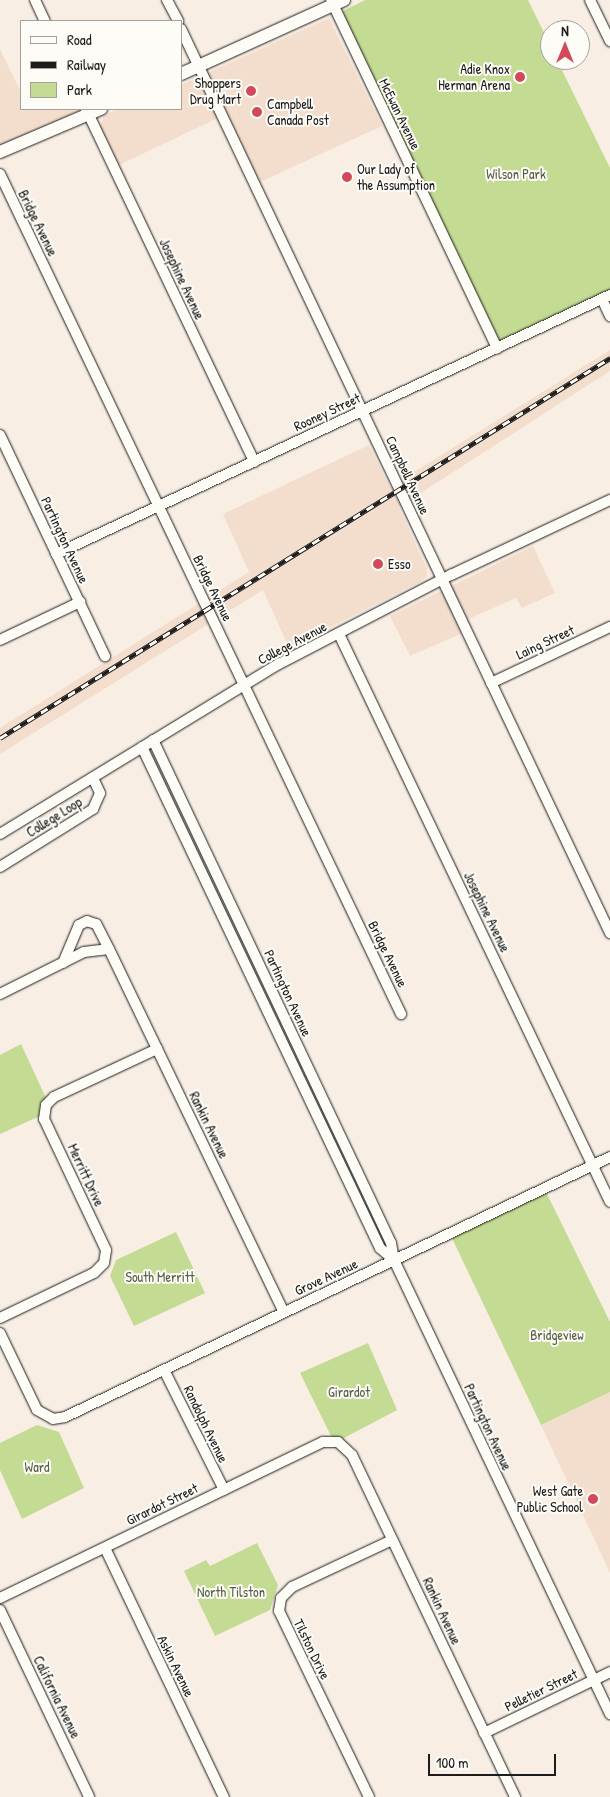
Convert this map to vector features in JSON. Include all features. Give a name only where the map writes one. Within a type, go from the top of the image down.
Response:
[{"type":"main road","points":[[182,74],[336,2]]},
{"type":"main road","points":[[0,152],[87,111]]},
{"type":"street","points":[[35,0],[45,20]]},
{"type":"street","points":[[167,0],[177,20]]},
{"type":"street","points":[[590,0],[610,42]]},
{"type":"street","name":"McEwan Avenue","points":[[336,2],[497,348]]},
{"type":"street","name":"Campbell Avenue","points":[[182,31],[609,928]]},
{"type":"street","name":"Josephine Avenue","points":[[87,111],[254,462]]},
{"type":"street","name":"Bridge Avenue","points":[[0,174],[401,1014]]},
{"type":"street","points":[[606,297],[610,316]]},
{"type":"street","name":"Rooney Street","points":[[56,554],[606,297]]},
{"type":"street","name":"Partington Avenue","points":[[0,435],[105,656]]},
{"type":"street","name":"College Avenue","points":[[0,834],[244,684],[442,580],[610,500]]},
{"type":"street","points":[[0,640],[80,602]]},
{"type":"street","name":"Laing Street","points":[[491,683],[610,627]]},
{"type":"street","name":"Josephine Avenue","points":[[339,634],[610,1202]]},
{"type":"street","name":"Partington Avenue","points":[[153,740],[391,1243],[394,1260],[610,1714]]},
{"type":"street","name":"Partington Avenue","points":[[142,747],[380,1248],[394,1260]]},
{"type":"street","name":"College Loop","points":[[0,867],[93,809],[100,793],[93,778]]},
{"type":"street","name":"Rankin Avenue","points":[[63,963],[79,925],[87,921],[96,924],[284,1312]]},
{"type":"street","points":[[0,994],[84,952],[109,949]]},
{"type":"street","name":"Merritt Drive","points":[[0,1318],[94,1273],[104,1263],[106,1250],[44,1119],[46,1105],[54,1097],[157,1049]]},
{"type":"street","name":"Grove Avenue","points":[[0,1333],[37,1410],[53,1420],[164,1370],[610,1157]]},
{"type":"street","name":"Randolph Avenue","points":[[164,1370],[224,1490]]},
{"type":"street","name":"Girardot Street","points":[[0,1598],[323,1442],[338,1442]]},
{"type":"street","name":"Rankin Avenue","points":[[338,1442],[352,1455],[515,1797]]},
{"type":"street","name":"Tilston Drive","points":[[369,1797],[279,1611],[281,1598],[292,1587],[392,1540]]},
{"type":"street","name":"Askin Avenue","points":[[105,1548],[224,1797]]},
{"type":"street","name":"California Avenue","points":[[0,1610],[90,1797]]},
{"type":"street","name":"Pelletier Street","points":[[484,1733],[610,1672]]},
{"type":"shaded area","points":[[329,18],[382,126],[260,182],[226,114],[117,166],[100,127],[104,115],[116,110],[182,110],[182,85]]},
{"type":"shaded area","points":[[0,49],[20,90],[20,110],[91,110],[0,146]]},
{"type":"shaded area","points":[[610,350],[610,371],[399,507],[427,569],[427,576],[420,582],[289,648],[263,590],[0,754],[0,728],[249,572],[223,514],[369,445],[390,487]]},
{"type":"shaded area","points":[[533,546],[555,593],[522,608],[516,598],[468,619],[472,629],[410,656],[390,616]]},
{"type":"shaded area","name":"West Gate Public School","points":[[610,1392],[610,1573],[541,1425]]},
{"type":"green space","name":"Wilson Park","points":[[365,0],[528,0],[540,25],[540,70],[562,70],[610,168],[610,290],[499,342],[341,12]]},
{"type":"green space","points":[[21,1044],[46,1098],[40,1116],[0,1134],[0,1055]]},
{"type":"green space","name":"Bridgeview","points":[[546,1192],[610,1322],[610,1392],[541,1425],[451,1236]]},
{"type":"green space","name":"South Merritt","points":[[176,1232],[205,1293],[134,1326],[110,1276],[116,1260]]},
{"type":"green space","name":"Girardot","points":[[368,1343],[397,1410],[342,1439],[331,1436],[300,1373]]},
{"type":"green space","name":"Ward","points":[[37,1425],[59,1432],[84,1488],[22,1519],[0,1470],[0,1443]]},
{"type":"green space","name":"North Tilston","points":[[257,1543],[278,1585],[270,1610],[215,1636],[184,1571],[206,1560],[210,1566]]},
{"type":"railway","points":[[0,738],[610,358]]},
{"type":"place","name":"Adie Knox Herman Arena","points":[[520,77]]},
{"type":"place","name":"Shoppers Drug Mart","points":[[251,91]]},
{"type":"place","name":"Campbell Canada Post","points":[[257,112]]},
{"type":"place","name":"Our Lady of the Assumption","points":[[347,177]]},
{"type":"place","name":"Esso","points":[[378,564]]},
{"type":"place","name":"West Gate Public School","points":[[593,1499]]}]
